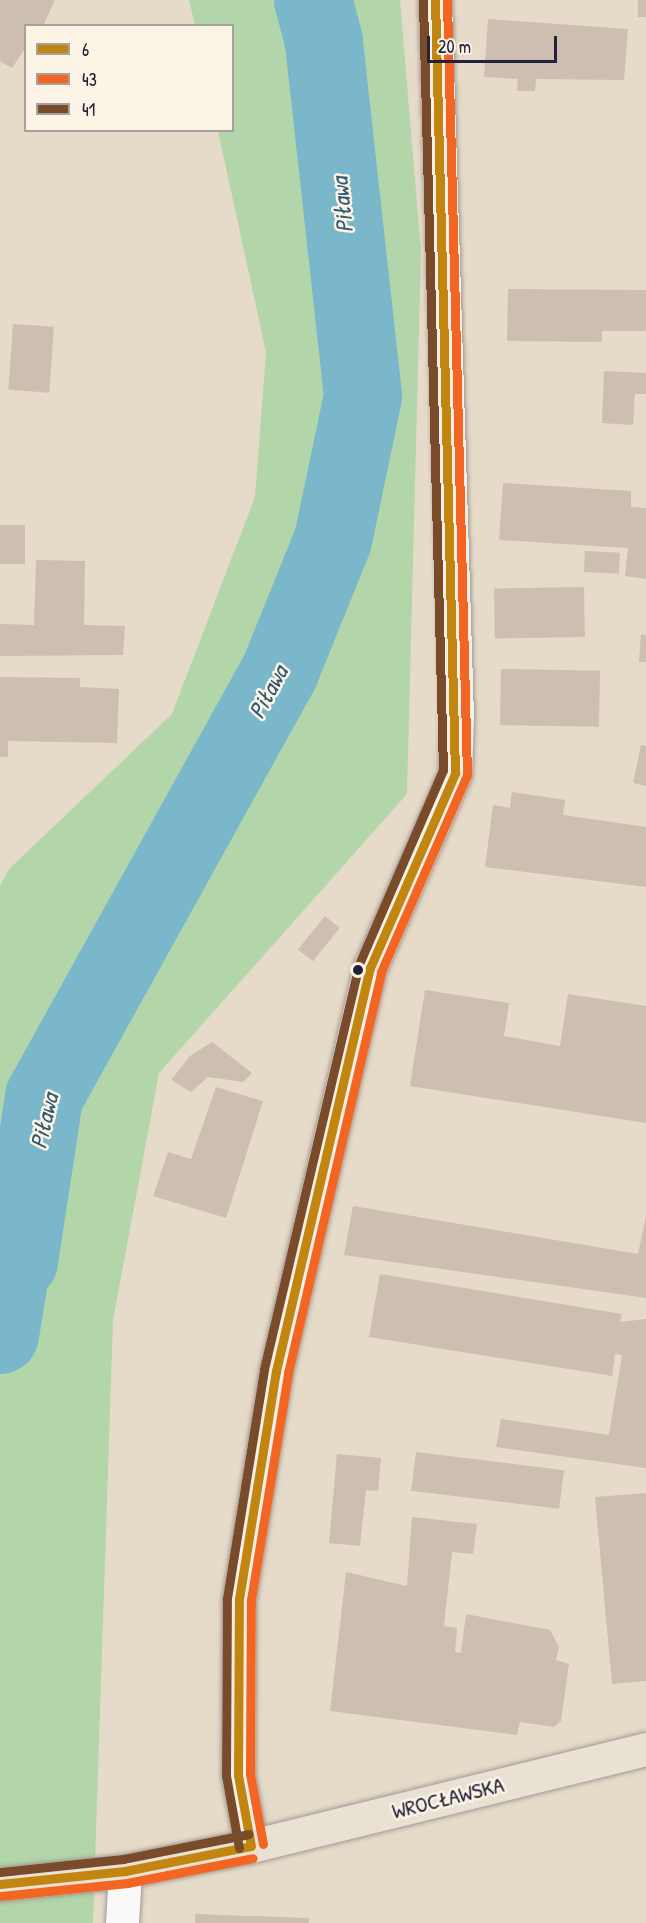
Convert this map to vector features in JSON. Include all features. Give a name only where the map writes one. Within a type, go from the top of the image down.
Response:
[{"type":"main road","name":"WROCŁAWSKA","points":[[0,1884],[111,1873],[251,1846],[646,1749]]},
{"type":"street","points":[[251,1846],[238,1775],[239,1599],[276,1371],[370,969],[454,773],[457,716],[435,0]]},
{"type":"street","points":[[111,1873],[122,1923]]},
{"type":"green space","points":[[189,0],[400,0],[421,252],[407,794],[159,1073],[113,1320],[93,1923],[0,1923],[0,886],[9,869],[172,714],[255,497],[266,352],[218,132],[234,132],[234,24],[195,24]]},
{"type":"building","points":[[0,0],[55,0],[44,24],[24,24],[24,50],[12,68],[0,61]]},
{"type":"building","points":[[638,0],[646,0],[646,17],[638,17]]},
{"type":"building","points":[[488,19],[628,29],[624,80],[536,79],[535,91],[517,91],[518,79],[484,77]]},
{"type":"building","points":[[508,289],[646,290],[646,331],[602,331],[602,342],[507,341]]},
{"type":"building","points":[[13,324],[54,327],[49,393],[8,390]]},
{"type":"building","points":[[604,371],[646,373],[646,394],[635,394],[633,425],[602,423]]},
{"type":"building","points":[[503,483],[631,491],[631,507],[646,508],[646,579],[625,576],[628,548],[499,540]]},
{"type":"building","points":[[0,525],[25,525],[25,564],[0,564]]},
{"type":"building","points":[[585,551],[620,553],[619,574],[584,572]]},
{"type":"building","points":[[36,560],[85,561],[84,625],[125,626],[123,655],[0,656],[0,624],[34,625]]},
{"type":"building","points":[[584,587],[585,637],[495,639],[494,589]]},
{"type":"building","points":[[641,634],[646,635],[646,662],[639,662]]},
{"type":"building","points":[[501,669],[600,671],[599,727],[500,725]]},
{"type":"building","points":[[0,677],[80,678],[80,687],[119,689],[117,743],[8,741],[8,757],[0,757]]},
{"type":"building","points":[[641,745],[646,746],[646,786],[633,783]]},
{"type":"building","points":[[512,792],[565,800],[563,815],[646,827],[646,887],[485,867],[493,805],[510,808]]},
{"type":"building","points":[[325,916],[340,928],[313,961],[298,949]]},
{"type":"building","points":[[425,990],[509,1003],[504,1036],[560,1046],[568,994],[646,1006],[646,1123],[410,1086]]},
{"type":"building","points":[[212,1042],[252,1073],[243,1082],[208,1077],[191,1092],[171,1080],[190,1056]]},
{"type":"building","points":[[216,1087],[263,1101],[226,1218],[153,1196],[168,1152],[191,1159]]},
{"type":"building","points":[[353,1206],[638,1254],[646,1216],[646,1298],[344,1255]]},
{"type":"building","points":[[380,1274],[622,1314],[620,1322],[646,1319],[646,1468],[496,1447],[501,1419],[609,1435],[622,1355],[615,1354],[612,1376],[369,1337]]},
{"type":"building","points":[[416,1452],[564,1470],[559,1509],[411,1491]]},
{"type":"building","points":[[337,1454],[381,1458],[378,1491],[366,1490],[360,1546],[329,1543]]},
{"type":"building","points":[[646,1493],[646,1681],[612,1684],[595,1497]]},
{"type":"building","points":[[412,1517],[477,1524],[473,1554],[452,1552],[444,1626],[457,1628],[455,1652],[461,1653],[466,1614],[550,1630],[559,1647],[556,1660],[569,1664],[561,1721],[554,1727],[520,1722],[517,1735],[330,1711],[346,1572],[407,1586]]},
{"type":"building","points":[[195,1914],[309,1918],[309,1923],[195,1923]]},
{"type":"waterway","name":"Piława","points":[[0,1335],[12,1260],[19,1261],[44,1097],[280,671],[333,540],[363,396],[324,41],[313,0]]},
{"type":"transit line","name":"41","points":[[239,1848],[226,1776],[227,1598],[264,1369],[359,964],[443,770],[423,0]]},
{"type":"transit line","name":"6","points":[[251,1846],[238,1775],[239,1599],[276,1371],[370,968],[455,773],[435,0]]},
{"type":"transit line","name":"43","points":[[263,1844],[250,1774],[251,1600],[288,1373],[381,972],[467,775],[447,0]]},
{"type":"transit line","name":"41","points":[[0,1872],[123,1859],[249,1834]]},
{"type":"transit line","name":"6","points":[[0,1884],[125,1871],[251,1846]]},
{"type":"transit line","name":"43","points":[[1,1896],[127,1883],[253,1858]]}]
